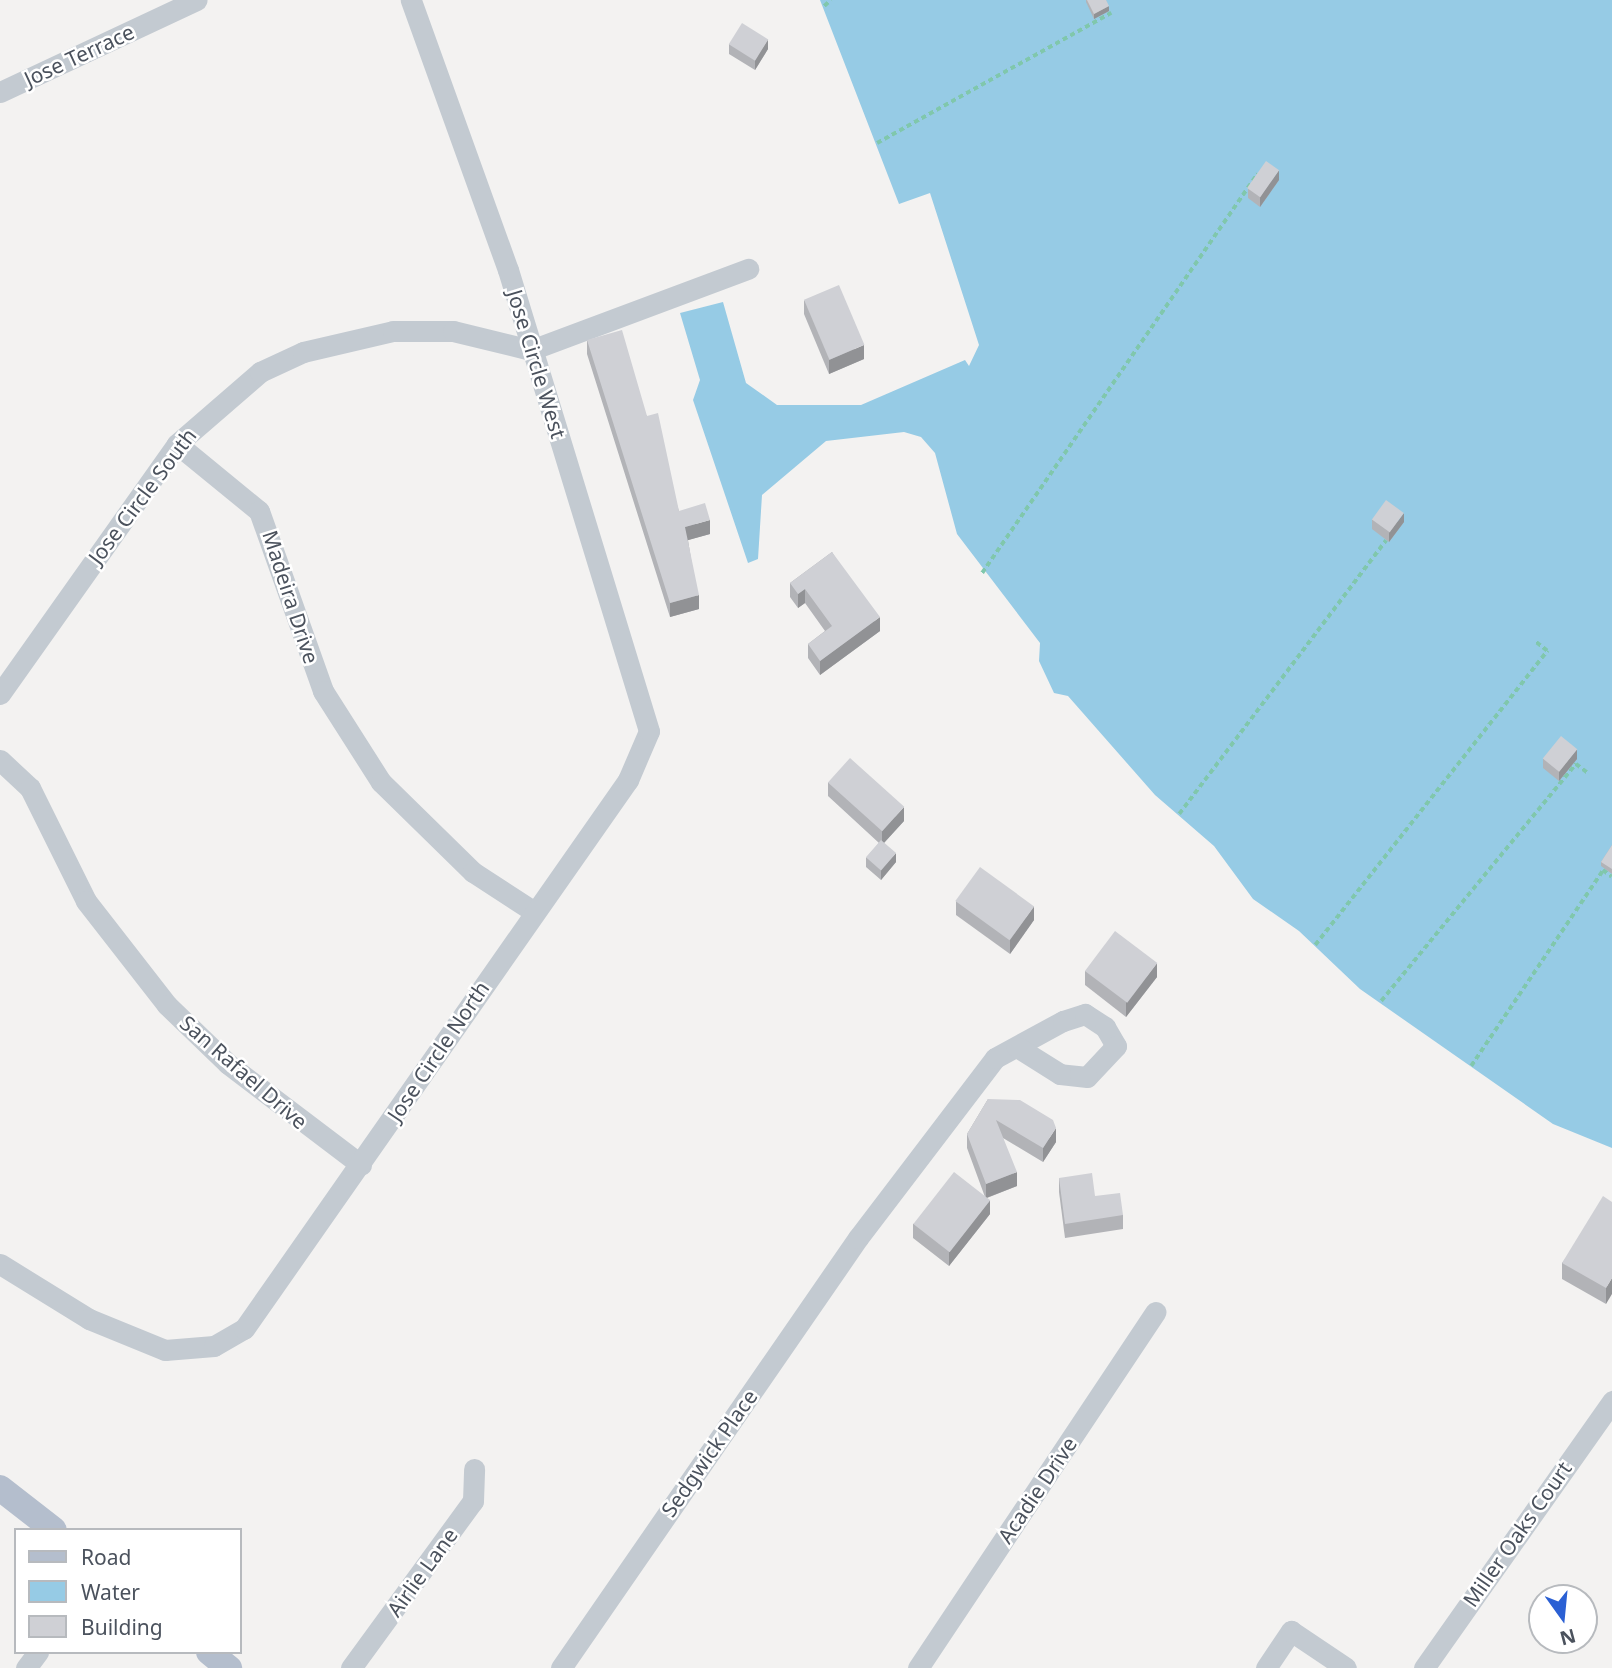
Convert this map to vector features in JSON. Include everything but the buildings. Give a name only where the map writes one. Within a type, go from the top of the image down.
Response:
[{"type":"main road","points":[[0,1488],[51,1528]]},
{"type":"main road","points":[[212,1654],[229,1668]]},
{"type":"street","name":"Jose Terrace","points":[[0,92],[196,0]]},
{"type":"street","name":"Jose Circle West","points":[[411,0],[457,117],[649,732]]},
{"type":"street","points":[[531,350],[748,269]]},
{"type":"street","name":"Jose Circle South","points":[[0,694],[177,444],[211,408],[260,372],[347,339],[453,331],[531,350]]},
{"type":"street","name":"Madeira Drive","points":[[177,444],[259,511],[279,553],[299,635],[337,717],[366,762],[473,872],[533,911]]},
{"type":"street","name":"Jose Circle North","points":[[0,1264],[62,1305],[150,1346],[203,1348],[244,1329],[360,1165],[533,911],[628,780],[649,732]]},
{"type":"street","name":"San Rafael Drive","points":[[0,760],[30,788],[86,901],[167,1005],[228,1064],[360,1165]]},
{"type":"street","name":"Sedgwick Place","points":[[561,1668],[858,1238],[995,1058],[1017,1047]]},
{"type":"street","name":"Acadie Drive","points":[[918,1668],[1155,1312]]},
{"type":"street","name":"Miller Oaks Court","points":[[1424,1668],[1612,1401]]},
{"type":"street","name":"Airlie Lane","points":[[351,1668],[473,1501],[474,1469]]},
{"type":"street","points":[[1266,1668],[1291,1631],[1346,1668]]},
{"type":"path","points":[[824,6],[831,0]]},
{"type":"path","points":[[877,143],[1111,13]]},
{"type":"path","points":[[982,573],[1256,174]]},
{"type":"path","points":[[1179,814],[1386,540]]},
{"type":"path","points":[[1315,945],[1546,651],[1534,641]]},
{"type":"path","points":[[1381,1002],[1576,764],[1588,773]]},
{"type":"path","points":[[1471,1066],[1603,870],[1612,877]]},
{"type":"water","points":[[820,0],[1612,0],[1612,1148],[1553,1124],[1360,989],[1299,931],[1253,899],[1214,846],[1155,795],[1068,696],[1054,693],[1039,661],[1040,643],[957,534],[935,453],[921,437],[904,432],[826,441],[762,495],[758,559],[748,563],[693,400],[700,380],[680,313],[723,302],[746,383],[777,405],[861,405],[965,360],[969,366],[979,345],[930,193],[899,204]]}]
